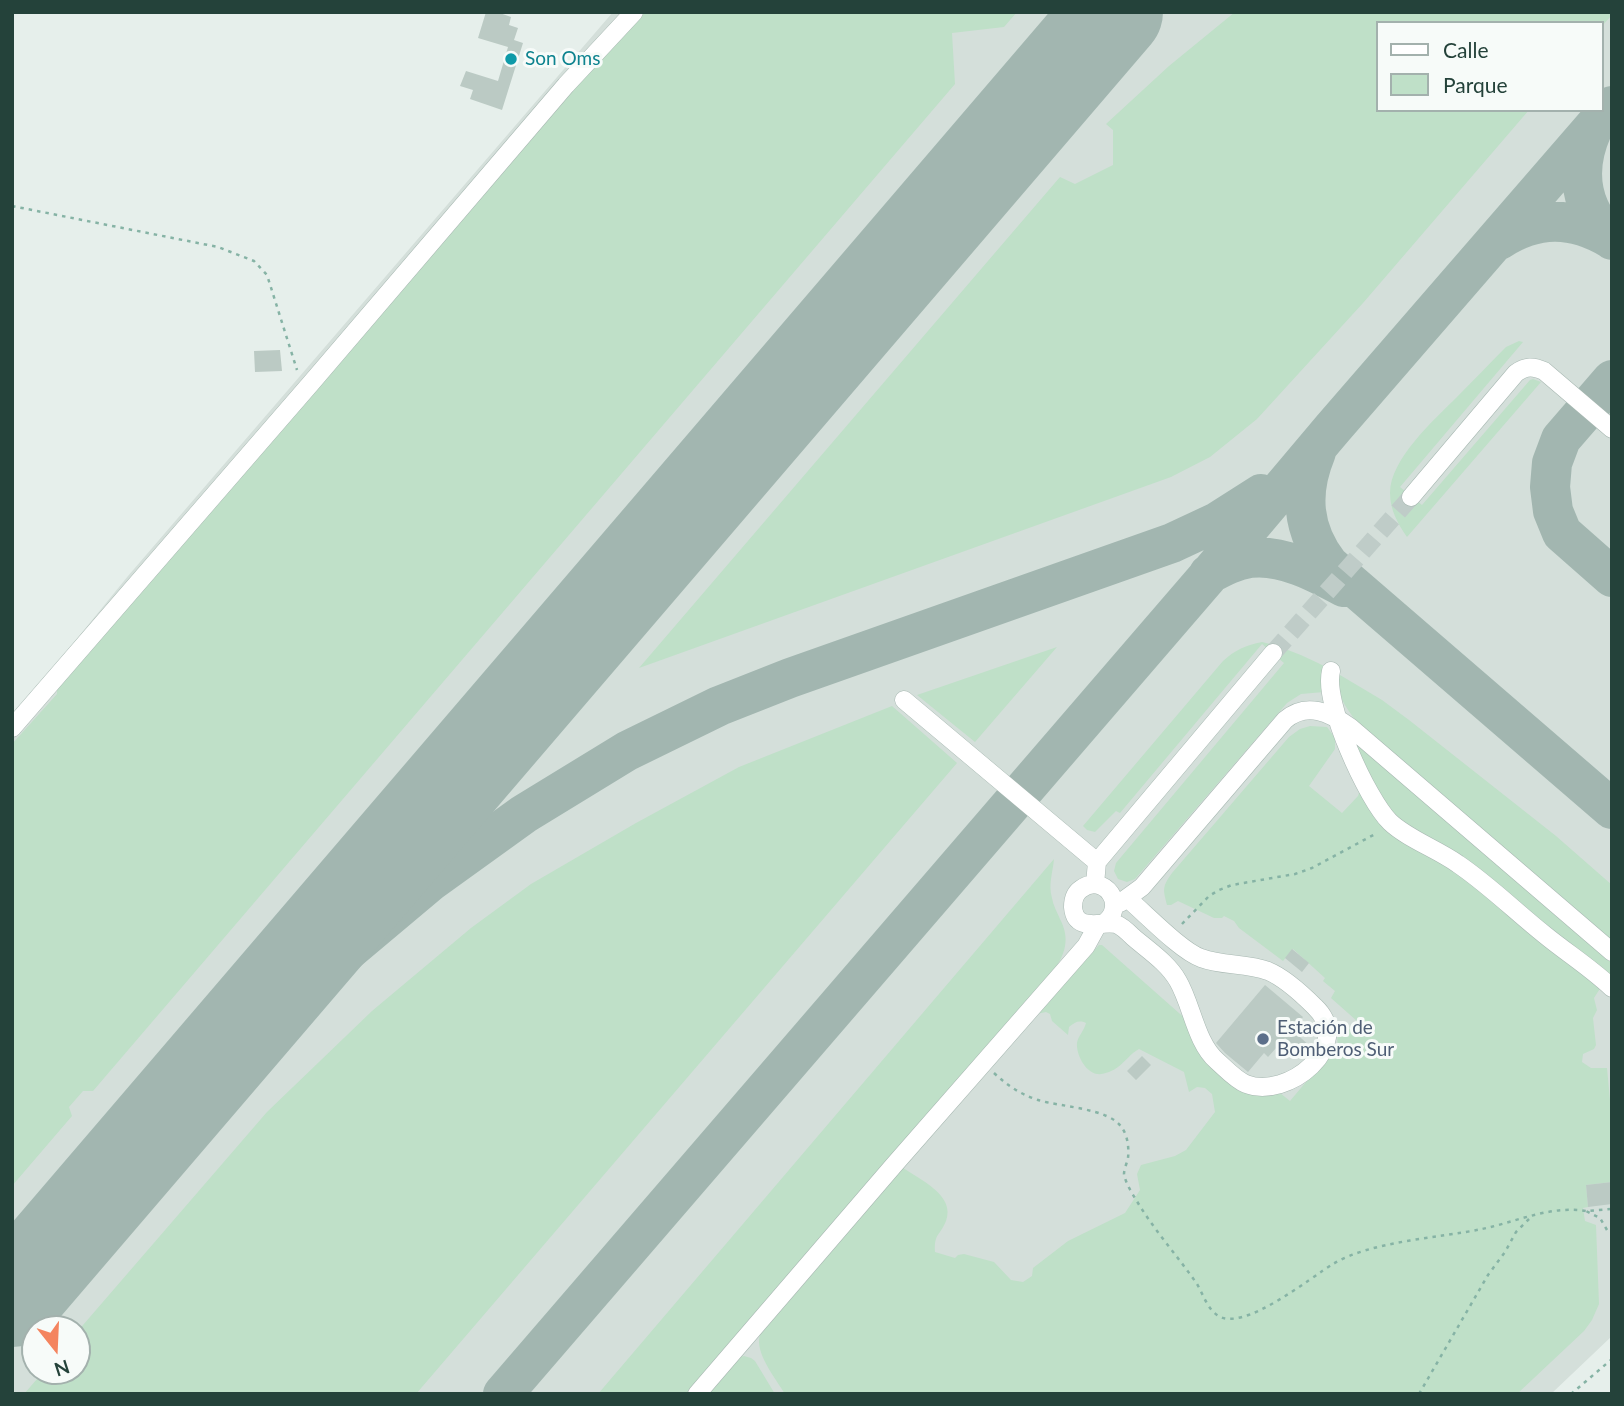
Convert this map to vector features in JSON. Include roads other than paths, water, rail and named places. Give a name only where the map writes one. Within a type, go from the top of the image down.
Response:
[{"type":"lane","points":[[12,728],[566,85],[634,12]]},
{"type":"lane","points":[[1411,497],[1483,410],[1522,368],[1544,371],[1612,429]]},
{"type":"lane","points":[[1096,884],[1097,862],[1273,653]]},
{"type":"lane","points":[[1331,671],[1331,694],[1348,747],[1372,797],[1387,819],[1405,833],[1444,853],[1462,866],[1612,988]]},
{"type":"lane","points":[[904,700],[1097,862]]},
{"type":"lane","points":[[697,1394],[1086,946],[1100,925],[1121,903],[1142,887],[1290,716],[1313,710],[1329,713],[1338,719],[1612,952]]},
{"type":"lane","points":[[1096,884],[1108,889],[1114,901],[1121,903],[1170,936],[1188,952],[1201,958],[1279,976],[1314,1006],[1323,1018],[1327,1034],[1322,1051],[1306,1070],[1294,1079],[1265,1087],[1243,1083],[1214,1059],[1205,1047],[1179,982],[1170,968],[1119,925],[1083,923],[1073,906],[1077,892],[1088,885],[1096,884]]},
{"type":"tunnel","points":[[1273,653],[1411,497]]},
{"type":"place","name":"Son Oms","points":[[511,59]]},
{"type":"place","name":"Estación de Bomberos Sur","points":[[1263,1039]]}]
